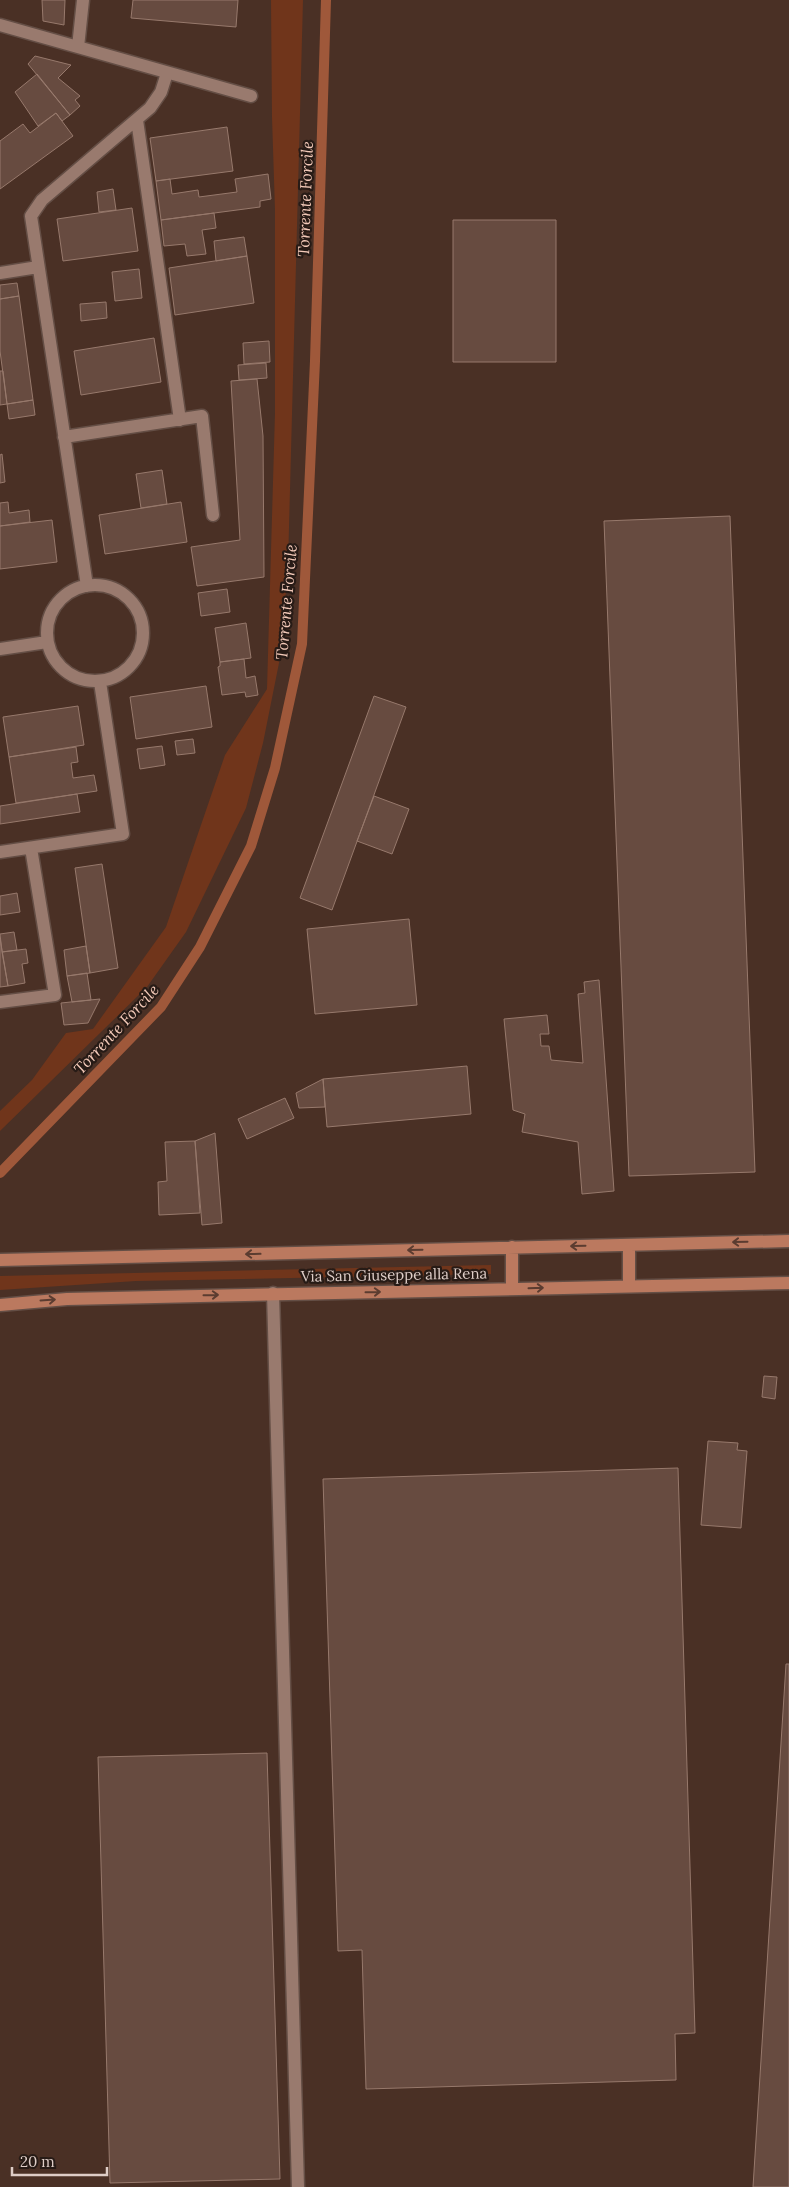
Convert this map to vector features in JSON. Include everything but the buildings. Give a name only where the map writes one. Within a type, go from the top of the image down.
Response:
[{"type":"main road","name":"Via San Giuseppe alla Rena","points":[[0,1260],[789,1241]]},
{"type":"main road","points":[[629,1245],[630,1286]]},
{"type":"main road","points":[[512,1247],[512,1289]]},
{"type":"main road","name":"Via San Giuseppe alla Rena","points":[[0,1305],[67,1299],[789,1283]]},
{"type":"street","points":[[78,47],[83,0]]},
{"type":"street","points":[[0,25],[251,96]]},
{"type":"street","points":[[87,586],[31,216],[42,200],[150,108],[161,92],[167,73]]},
{"type":"street","points":[[137,120],[180,420]]},
{"type":"street","points":[[0,273],[38,267]]},
{"type":"street","points":[[64,437],[202,416],[213,515]]},
{"type":"street","points":[[102,585],[117,590],[130,600],[139,613],[143,628],[142,644],[137,658],[120,674],[100,682],[84,681],[71,676],[56,661],[47,642],[47,627],[51,612],[60,599],[72,590],[87,586],[102,585]]},
{"type":"street","points":[[0,649],[47,642]]},
{"type":"street","points":[[0,852],[123,834],[100,682]]},
{"type":"street","points":[[0,1002],[54,994],[31,848]]},
{"type":"street","points":[[273,1294],[298,2187]]},
{"type":"shaded area","points":[[271,0],[303,0],[288,565],[281,653],[263,743],[246,808],[186,932],[147,987],[0,1131],[0,1111],[32,1080],[66,1033],[93,1029],[166,927],[225,755],[267,689],[275,413],[275,210]]},
{"type":"shaded area","points":[[491,1265],[491,1274],[136,1281],[0,1290],[0,1276]]},
{"type":"waterway","name":"Torrente Forcile","points":[[0,1173],[161,1007],[200,947],[251,846],[275,768],[302,644],[315,361],[326,0]]}]
